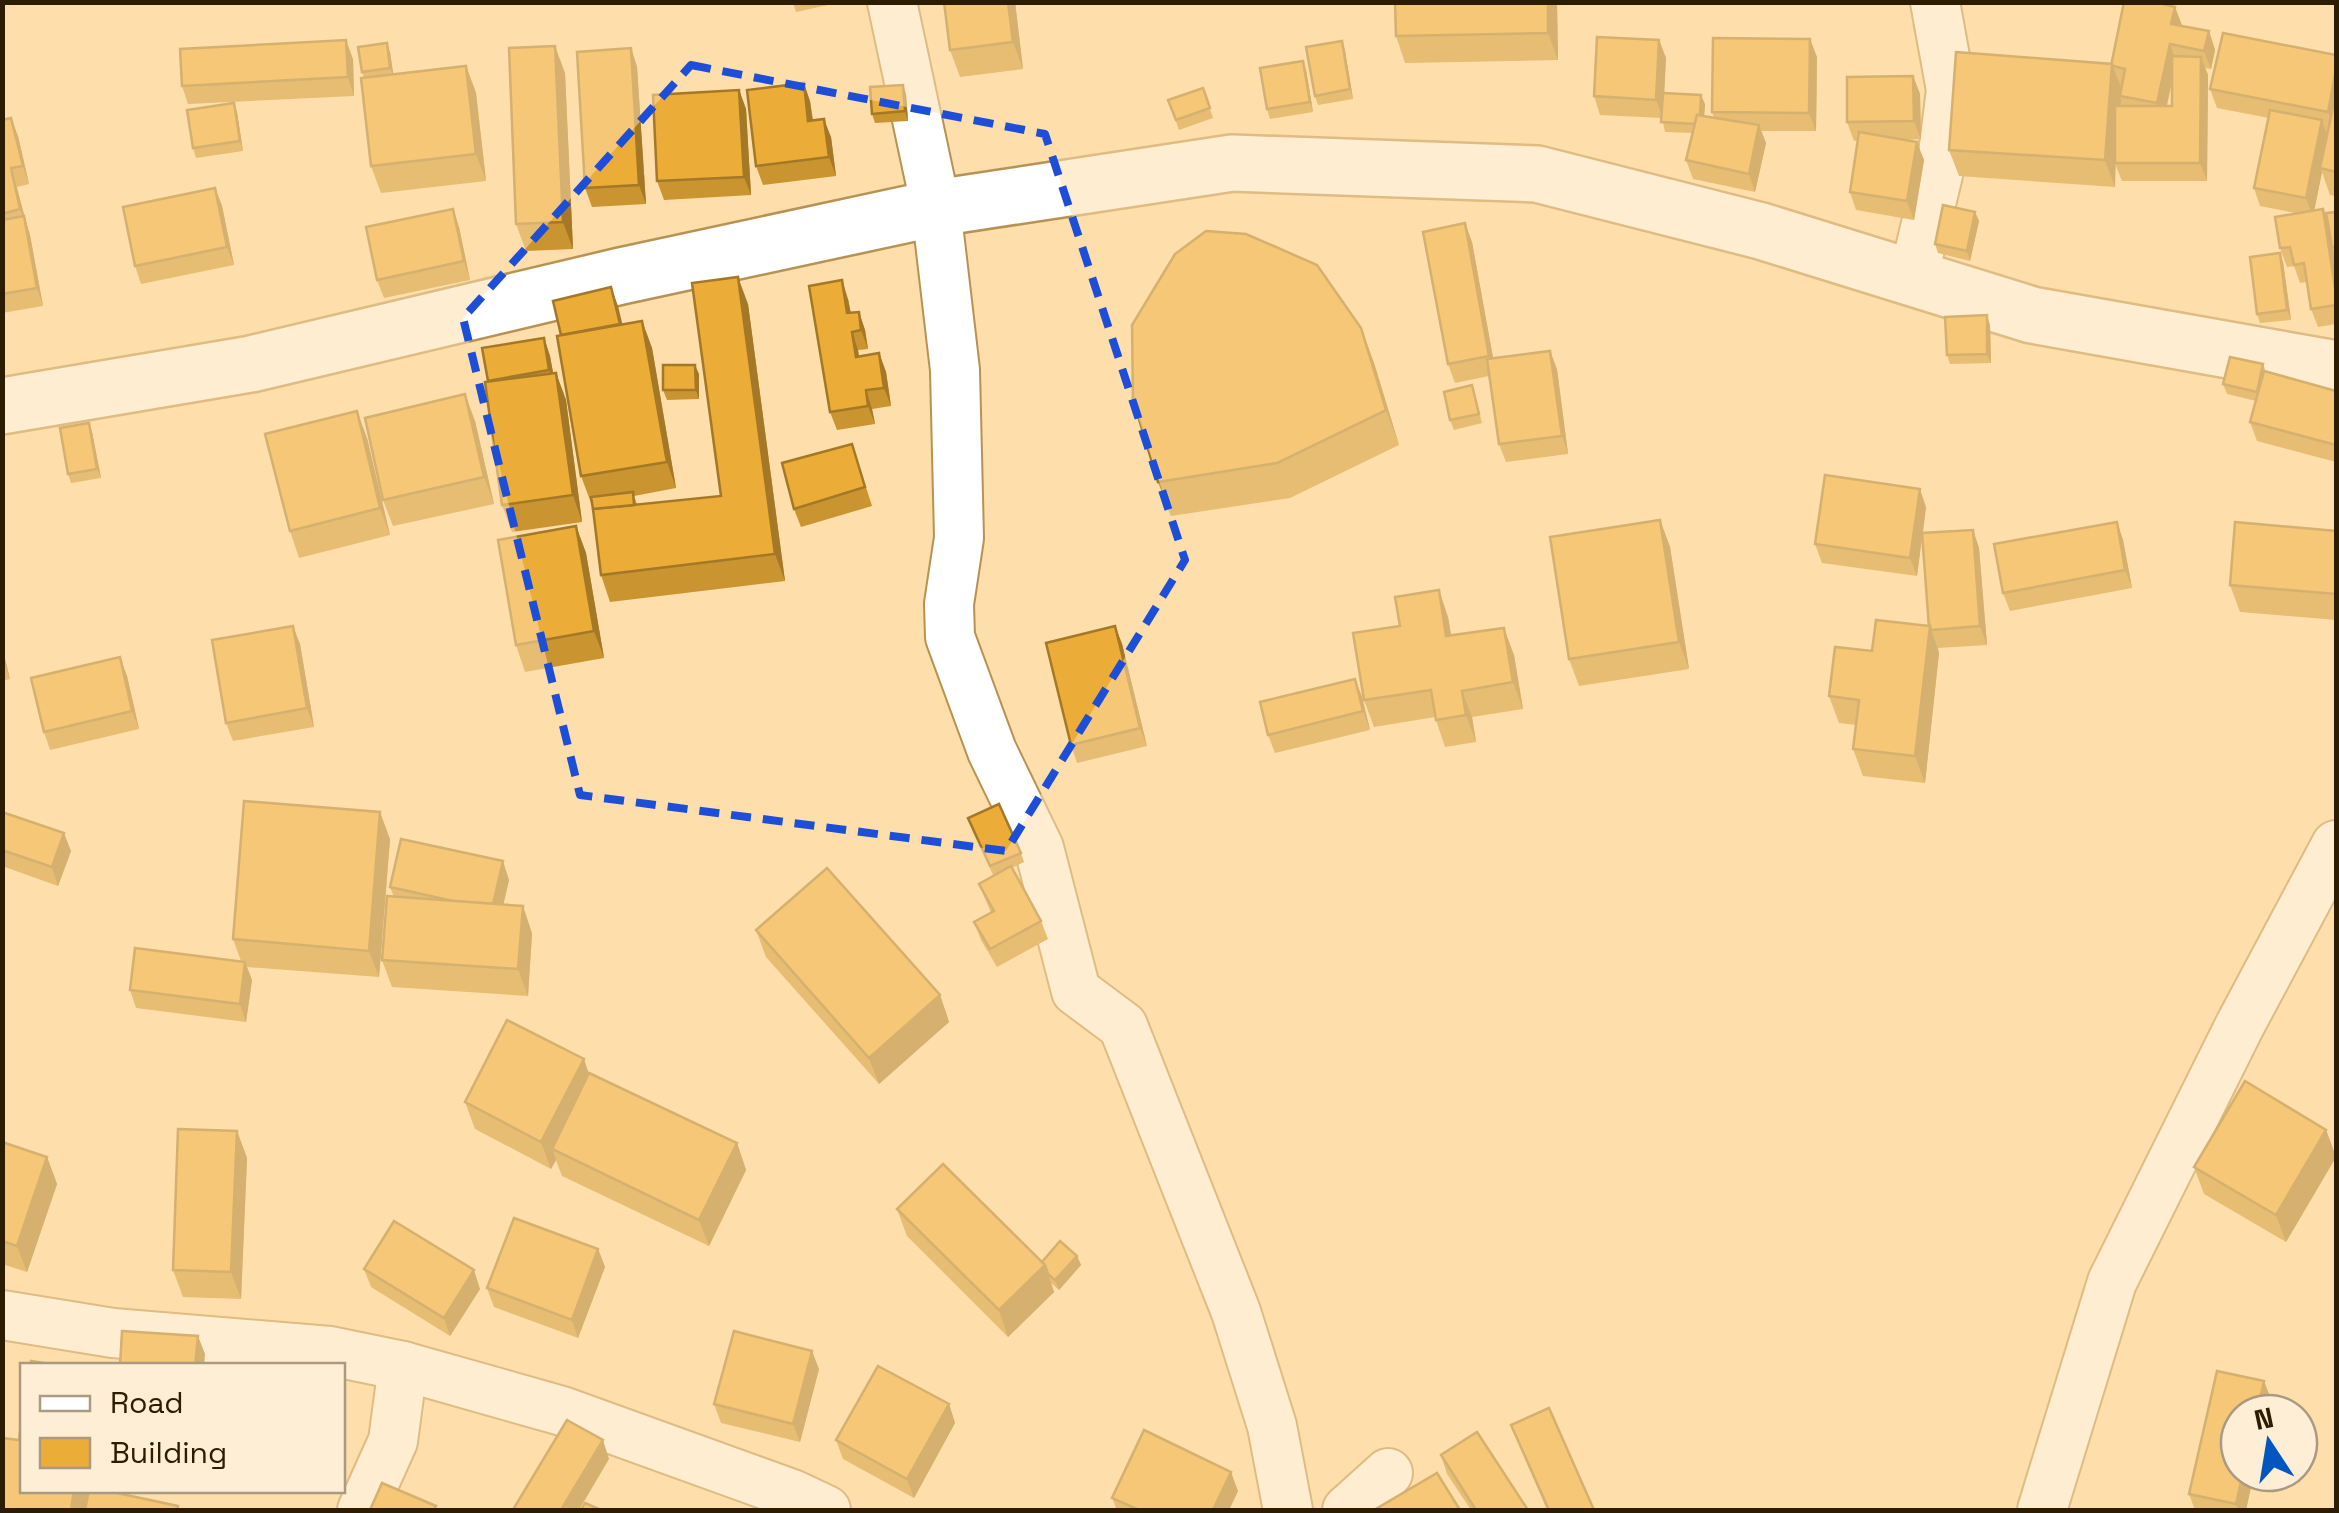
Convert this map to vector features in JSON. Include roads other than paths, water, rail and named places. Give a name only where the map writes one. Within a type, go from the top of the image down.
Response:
[{"type":"street","points":[[892,2],[936,208],[955,370],[959,538],[949,604],[950,637],[992,751],[1039,848],[1076,991],[1123,1026],[1236,1312],[1272,1426],[1288,1510]]},
{"type":"street","points":[[1913,278],[1943,154],[1950,90],[1934,2]]},
{"type":"street","points":[[2,406],[250,364],[622,276],[936,208],[1232,163],[1536,174],[1761,231],[2032,315],[2336,369]]},
{"type":"street","points":[[2042,1510],[2112,1282],[2336,845]]},
{"type":"street","points":[[2,1316],[113,1333],[330,1351],[402,1366],[562,1411],[792,1494],[826,1510]]},
{"type":"street","points":[[362,1510],[393,1441],[402,1366]]},
{"type":"street","points":[[1347,1510],[1388,1473]]}]
